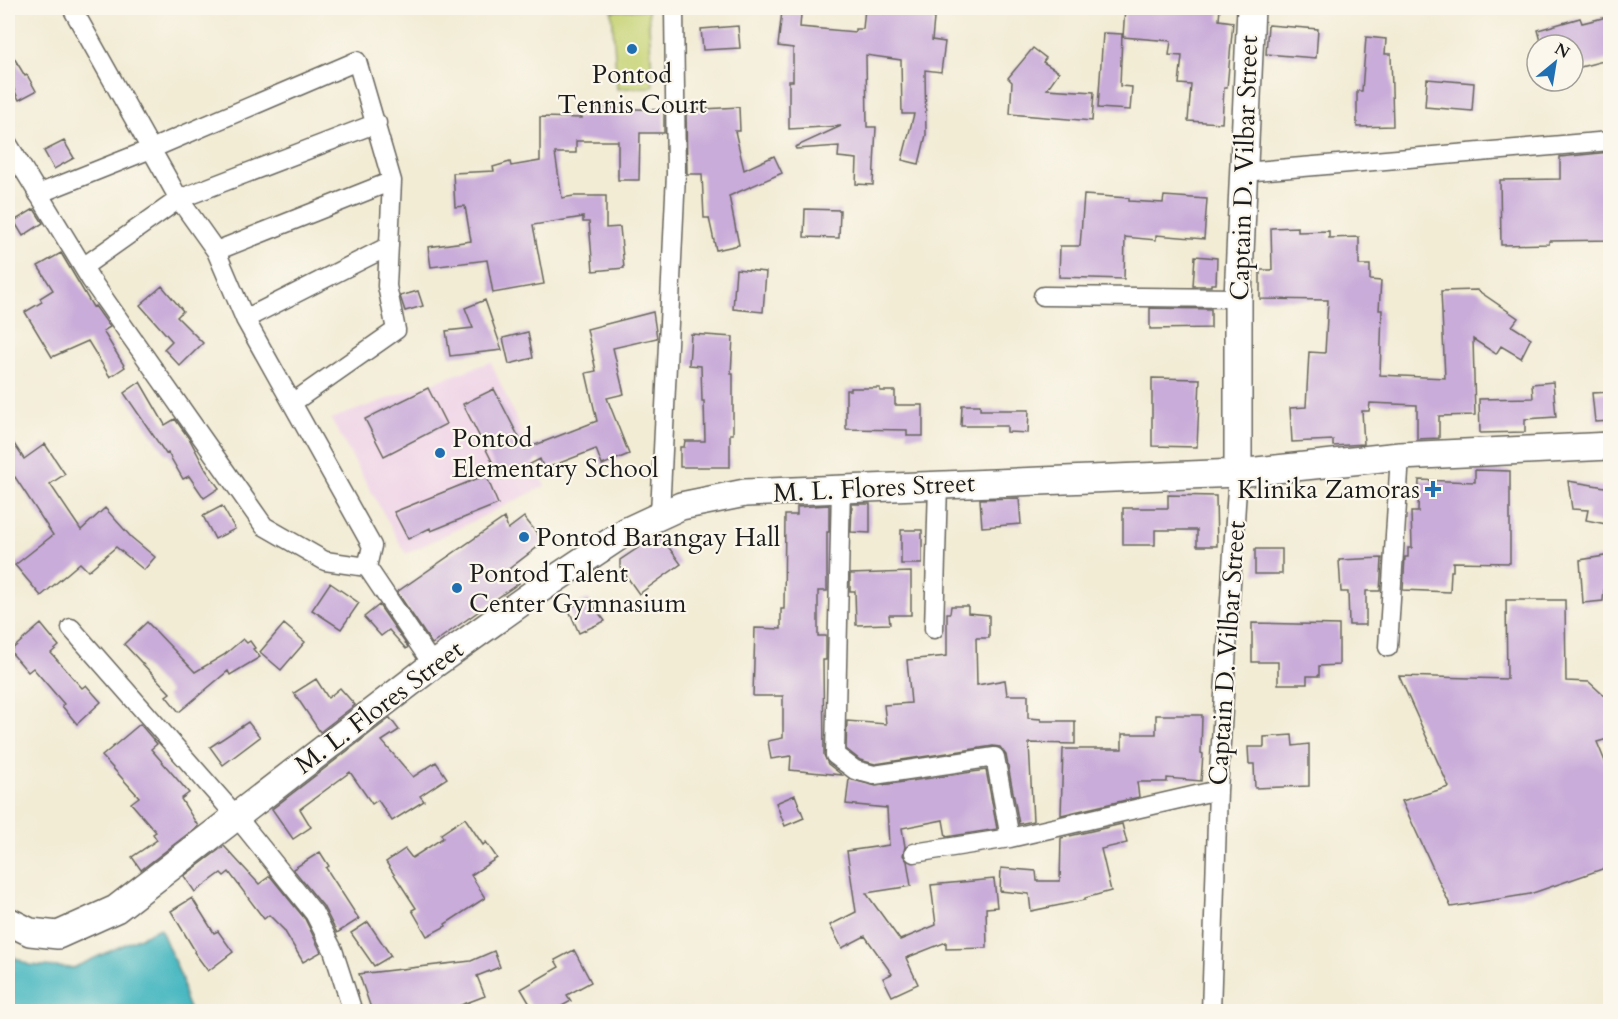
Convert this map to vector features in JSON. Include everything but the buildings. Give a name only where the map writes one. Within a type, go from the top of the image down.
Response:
[{"type":"street","points":[[72,8],[179,199],[216,251],[245,319],[372,546],[367,567],[433,665]]},
{"type":"street","points":[[660,514],[676,174],[674,8]]},
{"type":"street","name":"Captain D. Vilbar Street","points":[[1210,1011],[1218,790],[1238,473],[1238,298],[1251,8]]},
{"type":"street","points":[[38,194],[151,149],[357,61],[377,123],[392,181],[387,286],[396,330],[292,403]]},
{"type":"street","points":[[83,267],[179,199],[377,123]]},
{"type":"street","points":[[1244,171],[1611,141]]},
{"type":"street","points":[[8,144],[83,267],[264,526],[325,561],[367,567]]},
{"type":"street","points":[[216,251],[392,181]]},
{"type":"street","points":[[245,319],[389,246]]},
{"type":"street","points":[[1043,296],[1238,298]]},
{"type":"street","name":"M. L. Flores Street","points":[[8,921],[30,932],[58,936],[116,909],[433,665],[611,541],[660,514],[681,506],[745,494],[841,488],[1238,473],[1400,456],[1611,446]]},
{"type":"street","points":[[1388,646],[1400,456]]},
{"type":"street","points":[[934,629],[938,484]]},
{"type":"street","points":[[841,488],[835,755],[855,770],[874,775],[994,757],[1010,838]]},
{"type":"street","points":[[70,628],[236,816],[314,913],[333,950],[353,1011]]},
{"type":"street","points":[[914,853],[1010,838],[1218,790]]},
{"type":"shaded area","name":"Pontod Elementary School","points":[[491,362],[545,486],[406,554],[331,419]]},
{"type":"green space","name":"Pontod Tennis Court","points":[[648,9],[653,87],[617,89],[612,11]]},
{"type":"water","points":[[160,928],[182,979],[185,999],[190,1011],[8,1011],[8,954],[29,965],[73,968]]},
{"type":"place","name":"Pontod Tennis Court","points":[[632,49]]},
{"type":"place","name":"Pontod Elementary School","points":[[440,453]]},
{"type":"place","name":"Klinika Zamoras","points":[[1433,489]]},
{"type":"place","name":"Pontod Barangay Hall","points":[[524,537]]},
{"type":"place","name":"Pontod Talent Center Gymnasium","points":[[457,588]]}]
